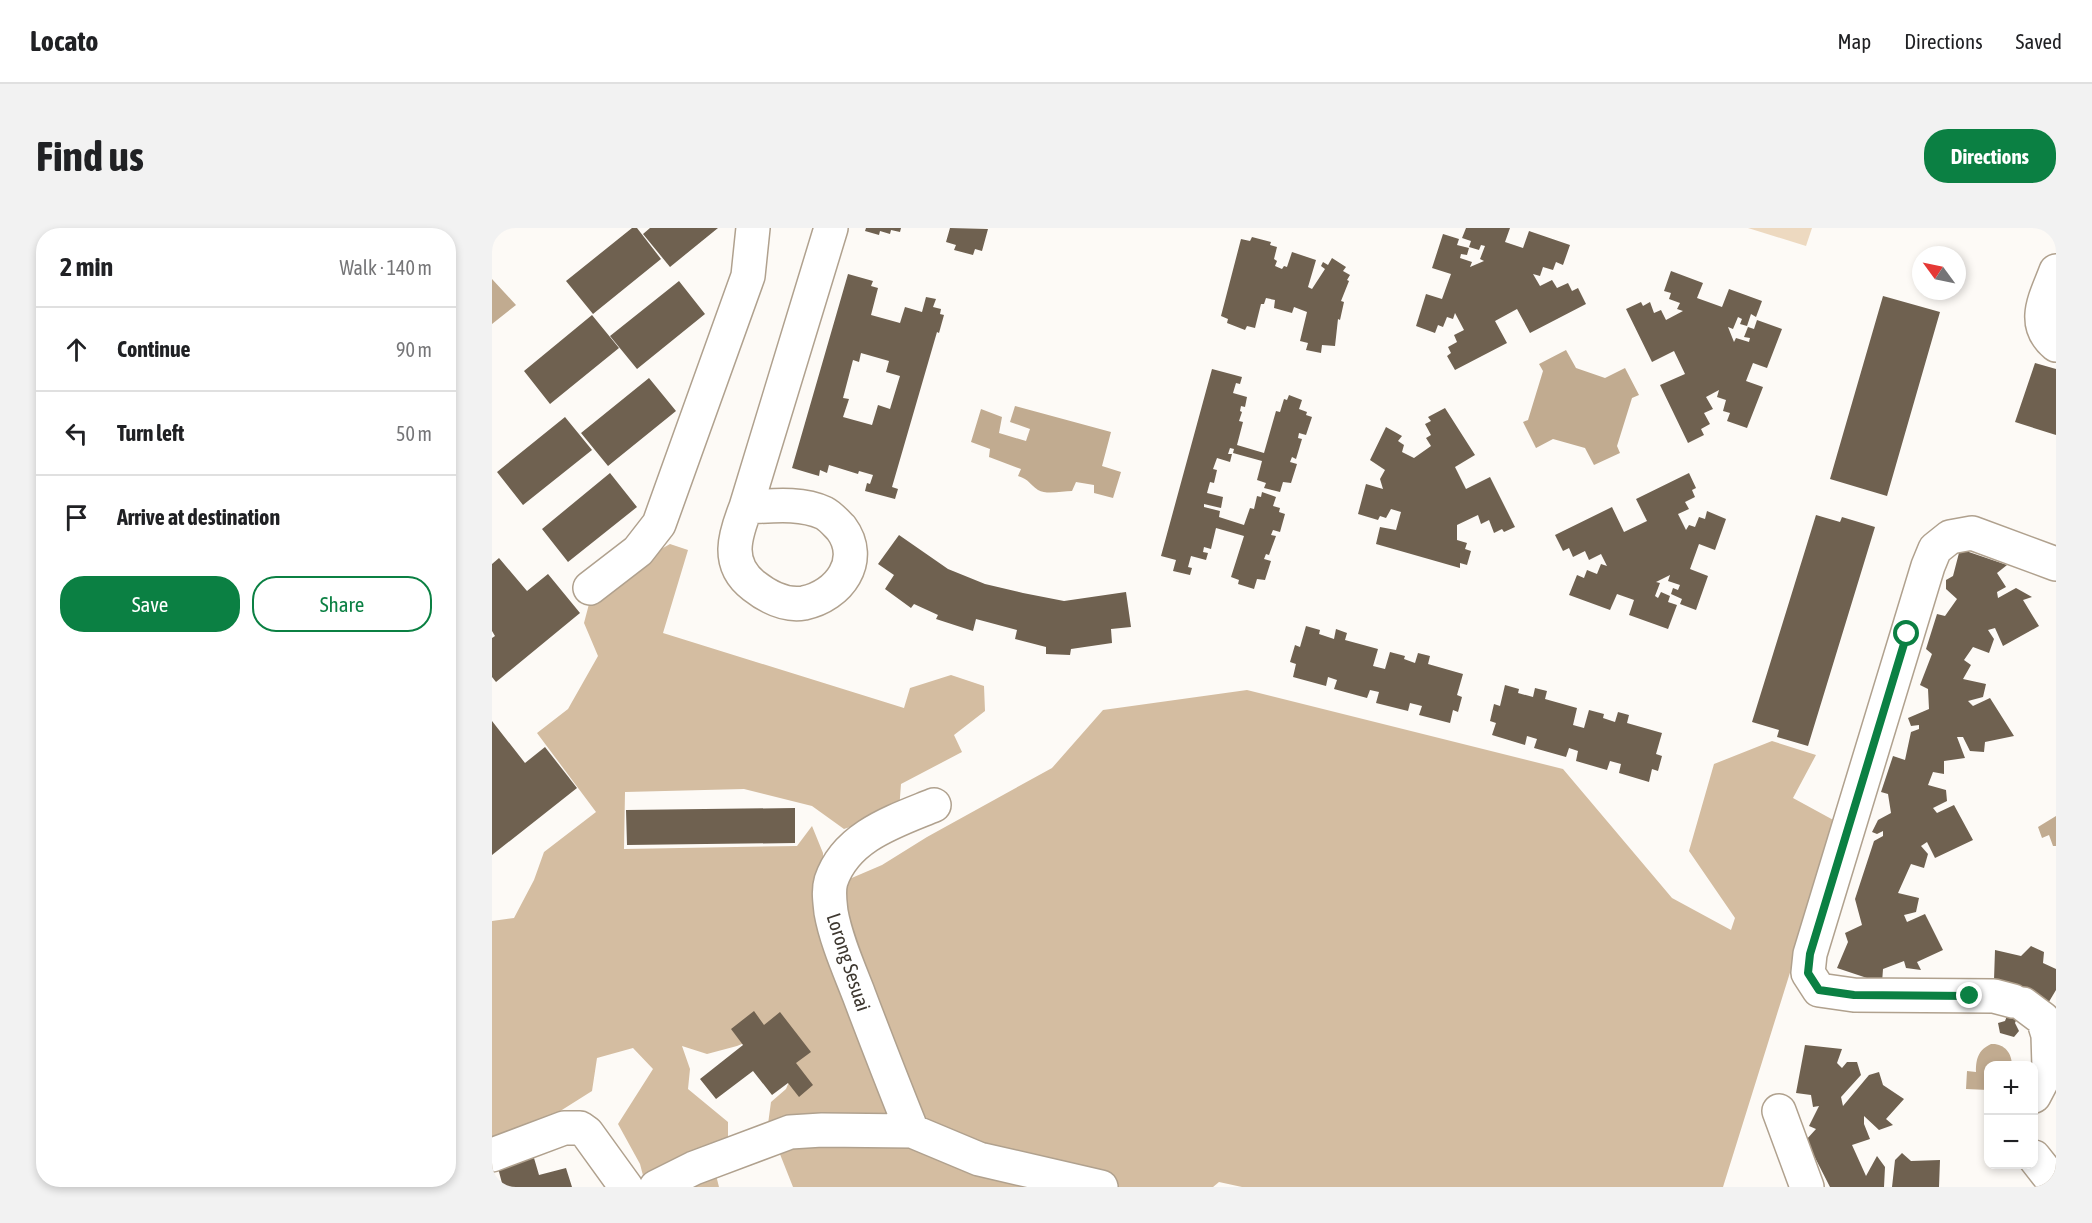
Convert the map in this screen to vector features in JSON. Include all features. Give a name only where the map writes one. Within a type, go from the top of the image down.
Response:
[{"type":"street","points":[[590,588],[638,550],[659,524],[748,276],[753,228]]},
{"type":"street","points":[[746,507],[831,228]]},
{"type":"street","points":[[2056,271],[2042,310],[2043,331],[2056,345]]},
{"type":"street","points":[[2038,1088],[2049,1067],[2048,1035],[2043,1019],[2018,1002],[1994,996],[1854,995],[1819,990],[1808,973],[1810,954],[1935,549],[1950,537],[1972,533],[2056,564]]},
{"type":"street","name":"Lorong Sesuai","points":[[912,1131],[849,968],[831,914],[829,892],[831,880],[837,868],[855,844],[881,827],[934,805]]},
{"type":"street","points":[[1779,1111],[1807,1187]]},
{"type":"street","points":[[492,1155],[564,1128],[580,1128],[587,1133],[626,1187]]},
{"type":"street","points":[[656,1187],[694,1168],[790,1132],[822,1130],[912,1131],[979,1159],[1101,1187]]},
{"type":"street","points":[[2038,1162],[2056,1185]]},
{"type":"shaded area","points":[[1748,228],[1812,228],[1806,246]]},
{"type":"shaded area","points":[[492,279],[516,305],[492,324]]},
{"type":"shaded area","points":[[1566,350],[1576,368],[1605,378],[1625,368],[1639,395],[1632,398],[1617,446],[1620,453],[1594,465],[1585,448],[1553,439],[1536,448],[1523,422],[1528,420],[1543,371],[1539,364]]},
{"type":"shaded area","points":[[1015,406],[1111,432],[1102,466],[1121,472],[1113,498],[1094,493],[1094,485],[1076,482],[1072,491],[1050,493],[1038,490],[1018,476],[1021,469],[989,457],[990,449],[971,442],[981,409],[1002,417],[999,433],[1026,441],[1030,429],[1010,422]]},
{"type":"shaded area","points":[[670,544],[688,550],[663,633],[904,708],[910,688],[951,675],[984,686],[985,711],[954,735],[962,752],[901,784],[899,811],[844,829],[812,806],[744,789],[625,792],[624,849],[797,846],[812,826],[823,853],[823,879],[840,883],[882,865],[927,837],[1052,768],[1103,710],[1247,690],[1563,769],[1672,898],[1731,930],[1735,918],[1689,851],[1714,764],[1772,741],[1816,755],[1793,798],[1837,822],[1723,1187],[1242,1187],[1219,1182],[1213,1187],[793,1187],[768,1124],[771,1102],[786,1089],[795,1067],[769,1033],[737,1046],[707,1054],[682,1046],[690,1069],[688,1089],[728,1122],[728,1147],[716,1175],[719,1187],[646,1187],[640,1164],[618,1124],[653,1069],[633,1048],[597,1058],[592,1091],[546,1120],[492,1143],[492,921],[514,918],[534,880],[544,852],[596,812],[537,733],[568,709],[598,656],[584,623],[589,604],[635,564]]},
{"type":"shaded area","points":[[2056,816],[2056,846],[2053,846],[2049,835],[2042,838],[2038,827]]},
{"type":"shaded area","points":[[1991,1044],[2000,1045],[2006,1050],[2012,1061],[1984,1061],[1984,1090],[1966,1089],[1967,1071],[1976,1072],[1979,1055]]},
{"type":"building","points":[[632,228],[637,228],[661,259],[593,314],[566,281]]},
{"type":"building","points":[[650,228],[718,228],[670,267],[643,234]]},
{"type":"building","points":[[866,228],[901,228],[900,232],[891,230],[890,234],[880,231],[879,235],[865,231]]},
{"type":"building","points":[[950,228],[988,229],[982,251],[975,249],[973,255],[954,250],[956,245],[946,242]]},
{"type":"building","points":[[1466,228],[1510,228],[1505,242],[1523,248],[1529,231],[1570,245],[1563,265],[1556,262],[1553,270],[1543,267],[1540,276],[1533,274],[1540,286],[1552,280],[1557,288],[1568,283],[1572,291],[1578,288],[1586,304],[1530,333],[1517,309],[1495,321],[1507,343],[1455,370],[1447,356],[1451,353],[1448,347],[1457,342],[1454,335],[1464,330],[1455,313],[1453,319],[1447,317],[1443,327],[1438,325],[1435,333],[1416,326],[1426,294],[1442,299],[1451,274],[1432,268],[1443,234],[1459,239],[1457,245],[1469,248],[1467,255],[1461,254],[1460,258],[1472,262],[1470,267],[1484,261],[1480,259],[1485,246],[1481,245],[1479,250],[1469,247],[1471,241],[1462,238]]},
{"type":"building","points":[[1252,237],[1271,242],[1270,245],[1277,247],[1275,266],[1282,269],[1284,266],[1287,267],[1292,252],[1316,260],[1308,287],[1312,289],[1325,269],[1321,266],[1323,262],[1328,265],[1332,258],[1346,267],[1343,271],[1350,275],[1341,301],[1344,302],[1340,320],[1338,319],[1335,346],[1322,345],[1321,353],[1306,350],[1308,343],[1300,341],[1307,312],[1294,307],[1292,313],[1274,308],[1275,300],[1266,298],[1264,304],[1261,304],[1255,328],[1247,326],[1245,330],[1227,323],[1228,319],[1221,316],[1241,239],[1250,241]]},
{"type":"building","points":[[1671,271],[1703,283],[1697,298],[1722,307],[1729,289],[1762,301],[1756,317],[1751,314],[1747,326],[1740,324],[1742,319],[1738,317],[1733,329],[1728,327],[1734,342],[1736,338],[1749,342],[1750,338],[1744,337],[1748,327],[1754,329],[1757,320],[1782,329],[1767,368],[1753,363],[1746,381],[1763,387],[1747,428],[1727,421],[1730,413],[1723,411],[1726,400],[1717,397],[1719,390],[1706,397],[1713,409],[1704,413],[1710,424],[1701,429],[1704,435],[1688,443],[1660,385],[1685,374],[1674,351],[1652,362],[1626,309],[1641,302],[1643,306],[1650,302],[1654,313],[1661,310],[1666,320],[1683,311],[1677,309],[1680,303],[1669,299],[1671,293],[1664,291]]},
{"type":"building","points":[[848,274],[873,281],[871,286],[878,288],[871,315],[900,323],[905,307],[922,312],[926,297],[936,299],[933,307],[941,309],[940,314],[944,315],[892,487],[898,489],[895,499],[865,491],[873,475],[859,471],[858,474],[829,465],[827,473],[820,470],[819,476],[792,468]],"holes":[[[861,353],[889,361],[886,372],[900,376],[890,409],[878,405],[872,425],[843,417],[849,399],[843,398],[853,360],[859,362]]]},
{"type":"building","points":[[679,281],[705,314],[637,369],[610,336]]},
{"type":"building","points":[[1883,296],[1940,312],[1887,496],[1830,479]]},
{"type":"building","points":[[592,315],[619,348],[550,404],[524,371]]},
{"type":"building","points":[[2035,363],[2056,369],[2056,435],[2015,422]]},
{"type":"building","points":[[1212,369],[1242,377],[1240,384],[1236,383],[1233,393],[1247,397],[1245,407],[1241,406],[1239,421],[1243,422],[1237,445],[1264,453],[1276,411],[1280,412],[1284,399],[1287,400],[1289,395],[1302,400],[1299,409],[1312,417],[1306,435],[1299,433],[1298,438],[1302,439],[1296,459],[1292,457],[1290,462],[1297,464],[1291,483],[1283,482],[1280,492],[1264,488],[1266,483],[1257,480],[1262,461],[1233,453],[1234,449],[1230,448],[1228,454],[1232,454],[1230,462],[1217,458],[1213,469],[1217,470],[1214,483],[1210,482],[1207,493],[1223,497],[1221,508],[1204,504],[1204,507],[1220,511],[1219,517],[1244,525],[1250,508],[1254,509],[1257,496],[1261,497],[1262,492],[1276,497],[1273,506],[1280,508],[1279,512],[1285,514],[1280,532],[1273,530],[1271,535],[1276,536],[1269,555],[1266,554],[1264,559],[1271,561],[1265,580],[1257,579],[1254,589],[1238,584],[1239,580],[1231,577],[1244,536],[1216,528],[1211,549],[1204,547],[1203,552],[1208,553],[1206,560],[1191,556],[1188,567],[1192,568],[1190,575],[1173,571],[1176,560],[1161,556]]},
{"type":"building","points":[[649,378],[676,411],[608,466],[581,433]]},
{"type":"building","points":[[1445,408],[1475,455],[1455,467],[1466,489],[1490,477],[1515,527],[1494,533],[1489,520],[1481,524],[1478,515],[1457,525],[1457,540],[1467,543],[1465,549],[1471,551],[1467,565],[1460,563],[1460,568],[1376,544],[1380,527],[1396,530],[1401,512],[1391,509],[1386,518],[1380,516],[1378,520],[1358,514],[1366,484],[1383,489],[1380,479],[1385,470],[1370,460],[1386,427],[1402,436],[1398,441],[1404,445],[1402,452],[1414,458],[1431,446],[1426,438],[1431,435],[1425,424],[1431,421],[1428,417]]},
{"type":"building","points":[[565,417],[592,450],[523,505],[497,472]]},
{"type":"building","points":[[610,473],[637,507],[568,562],[542,529]]},
{"type":"building","points":[[1689,473],[1696,488],[1692,490],[1695,497],[1685,502],[1689,509],[1678,514],[1686,530],[1689,525],[1695,527],[1699,517],[1705,519],[1707,511],[1726,519],[1715,550],[1699,544],[1690,569],[1708,576],[1696,610],[1680,604],[1682,599],[1671,594],[1673,588],[1678,590],[1680,585],[1668,581],[1670,575],[1656,582],[1660,583],[1655,596],[1658,598],[1661,592],[1670,596],[1668,602],[1677,605],[1668,629],[1629,615],[1634,600],[1617,594],[1610,610],[1569,595],[1577,575],[1584,578],[1587,570],[1597,574],[1601,564],[1607,566],[1601,554],[1589,560],[1585,551],[1573,557],[1569,548],[1563,551],[1555,535],[1612,507],[1624,532],[1647,521],[1636,499]]},
{"type":"building","points":[[1816,515],[1840,522],[1842,517],[1875,527],[1808,746],[1777,737],[1779,730],[1752,722]]},
{"type":"building","points":[[899,535],[948,569],[985,584],[1064,601],[1126,592],[1131,627],[1111,629],[1112,643],[1071,649],[1070,655],[1046,654],[1046,647],[1015,639],[1017,630],[976,619],[973,631],[936,619],[938,615],[914,604],[911,608],[885,589],[894,575],[878,564]]},
{"type":"building","points":[[1960,549],[2007,565],[1997,573],[2006,587],[1997,592],[1998,598],[2016,588],[2032,597],[2023,600],[2039,626],[2003,646],[1995,628],[1988,630],[1994,639],[1989,653],[1973,647],[1964,660],[1971,665],[1963,679],[1986,684],[1983,697],[1968,701],[1973,706],[1990,698],[2014,736],[1985,742],[1984,752],[1970,751],[1963,737],[1957,737],[1965,758],[1944,761],[1944,774],[1933,772],[1928,785],[1946,790],[1947,801],[1933,808],[1937,813],[1954,805],[1973,840],[1935,858],[1927,842],[1921,846],[1928,854],[1924,868],[1911,864],[1898,893],[1919,898],[1916,912],[1904,915],[1907,922],[1925,914],[1943,950],[1917,962],[1921,970],[1906,968],[1904,961],[1883,969],[1882,983],[1837,968],[1848,942],[1845,933],[1862,925],[1855,899],[1874,841],[1883,836],[1883,831],[1877,834],[1872,832],[1878,820],[1891,813],[1888,794],[1881,792],[1893,756],[1905,760],[1911,732],[1919,729],[1919,725],[1911,726],[1908,718],[1929,709],[1928,689],[1920,685],[1932,654],[1926,649],[1937,614],[1945,616],[1957,599],[1946,589],[1946,580],[1953,576]]},
{"type":"building","points":[[499,558],[527,591],[548,574],[580,613],[496,682],[492,677],[492,638],[495,636],[492,631],[492,564]]},
{"type":"building","points":[[1306,626],[1320,630],[1319,634],[1334,639],[1336,629],[1347,633],[1345,640],[1378,649],[1373,666],[1385,669],[1390,652],[1405,656],[1404,659],[1415,663],[1418,653],[1430,656],[1428,664],[1463,674],[1457,695],[1462,697],[1458,712],[1453,710],[1450,723],[1419,715],[1422,706],[1410,703],[1408,711],[1376,703],[1379,692],[1370,690],[1367,698],[1334,689],[1337,680],[1328,677],[1326,686],[1293,677],[1296,664],[1290,662],[1295,645],[1300,647]]},
{"type":"building","points":[[1505,685],[1519,689],[1518,693],[1533,697],[1535,688],[1547,691],[1545,699],[1577,708],[1573,725],[1584,728],[1589,710],[1604,714],[1603,718],[1615,722],[1618,712],[1629,715],[1627,723],[1662,733],[1656,754],[1662,756],[1658,771],[1652,769],[1649,782],[1619,773],[1621,764],[1610,761],[1607,770],[1576,761],[1578,751],[1569,748],[1566,757],[1534,748],[1537,739],[1527,736],[1525,745],[1492,735],[1496,723],[1490,721],[1494,704],[1500,706]]},
{"type":"building","points":[[492,721],[525,763],[545,747],[577,788],[492,855]]},
{"type":"building","points":[[795,808],[795,843],[627,845],[626,810]]},
{"type":"building","points":[[2031,946],[2044,952],[2043,963],[2056,969],[2056,990],[2047,1005],[2027,994],[2015,1023],[2019,1031],[2014,1037],[2000,1033],[1998,1023],[2005,1021],[2018,988],[2010,982],[1994,980],[1995,950],[2021,956]]},
{"type":"building","points":[[754,1011],[764,1025],[780,1012],[811,1052],[796,1063],[813,1085],[799,1097],[788,1083],[772,1095],[753,1071],[716,1099],[700,1079],[743,1045],[731,1029]]},
{"type":"building","points":[[1805,1045],[1842,1049],[1837,1063],[1842,1068],[1847,1062],[1857,1062],[1861,1075],[1841,1097],[1843,1106],[1869,1075],[1879,1072],[1883,1085],[1904,1099],[1886,1119],[1893,1125],[1879,1130],[1864,1116],[1864,1124],[1870,1139],[1852,1145],[1866,1176],[1877,1156],[1885,1167],[1884,1187],[1830,1187],[1806,1140],[1816,1129],[1809,1126],[1819,1106],[1813,1107],[1811,1095],[1796,1093]]},
{"type":"building","points":[[1902,1153],[1911,1161],[1940,1160],[1939,1187],[1892,1187],[1895,1160]]},
{"type":"building","points":[[534,1158],[539,1175],[566,1168],[572,1187],[503,1187],[498,1168]]},
{"type":"route","points":[[1907,634],[1810,954],[1808,973],[1819,990],[1854,995],[1970,996]]}]
